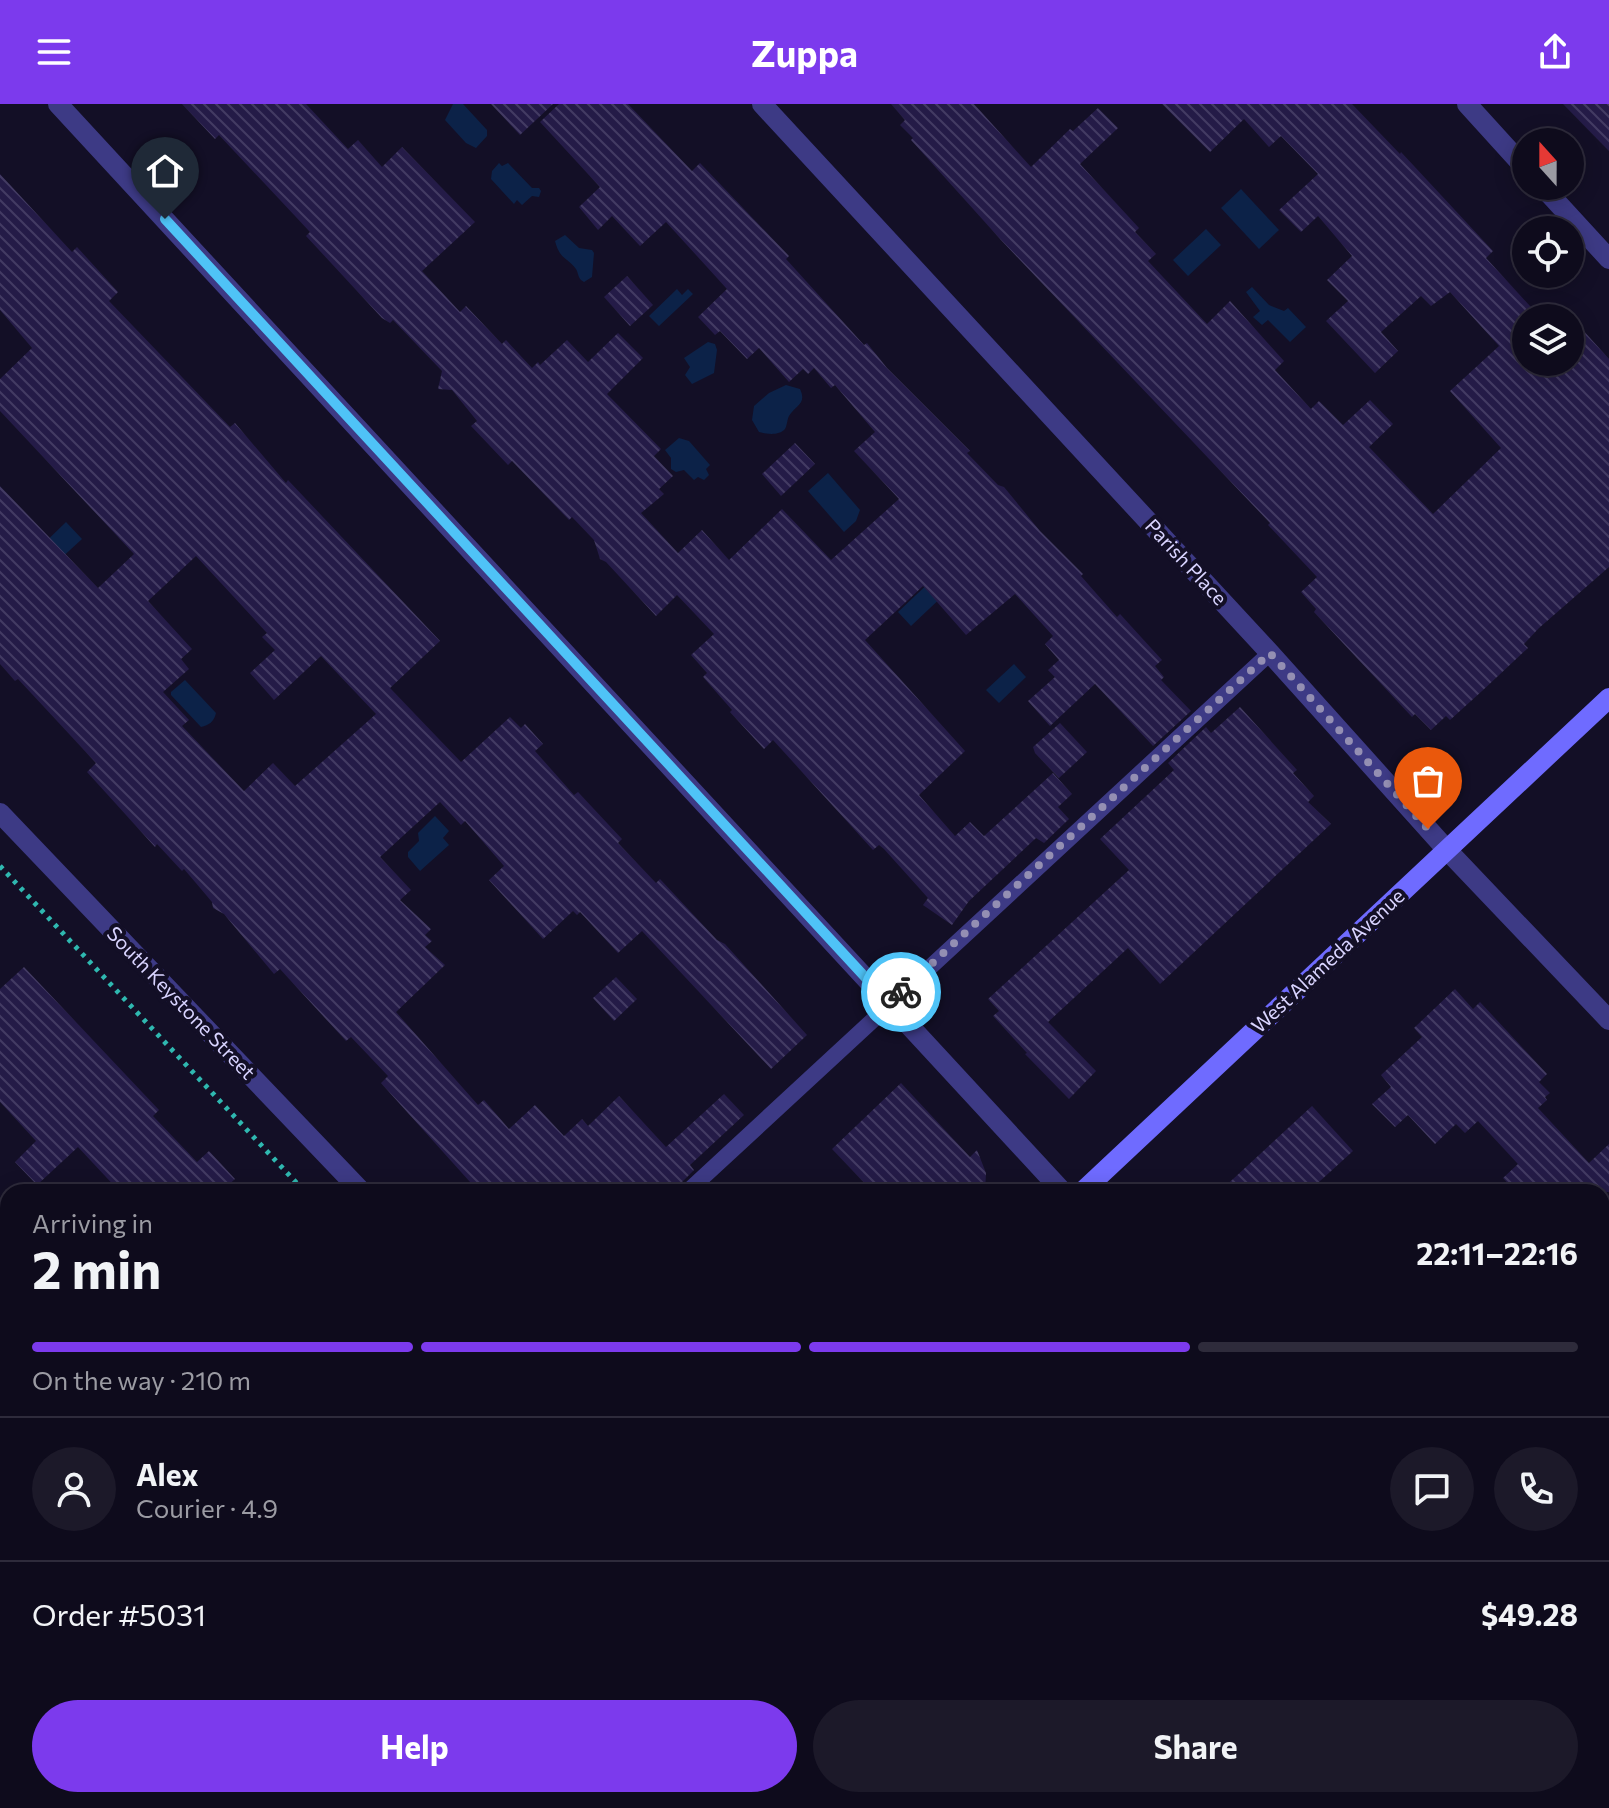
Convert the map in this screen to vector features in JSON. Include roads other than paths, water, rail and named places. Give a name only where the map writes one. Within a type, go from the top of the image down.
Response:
[{"type":"main road","name":"West Alameda Avenue","points":[[1091,1184],[1609,698]]},
{"type":"street","points":[[58,104],[1056,1184]]},
{"type":"street","name":"Parish Place","points":[[762,104],[1270,653],[1447,850],[1609,1020]]},
{"type":"street","points":[[1467,104],[1512,154]]},
{"type":"street","points":[[1555,200],[1609,259]]},
{"type":"street","name":"South Keystone Street","points":[[0,813],[354,1184]]},
{"type":"lane","points":[[696,1184],[1270,653]]},
{"type":"water","points":[[453,104],[463,104],[487,130],[487,136],[476,148],[466,143],[445,120]]},
{"type":"water","points":[[499,163],[502,166],[508,163],[532,188],[539,188],[539,197],[532,196],[522,205],[517,200],[514,204],[491,179],[492,171]]},
{"type":"water","points":[[1241,189],[1279,230],[1259,249],[1221,208]]},
{"type":"water","points":[[1206,229],[1221,245],[1188,276],[1173,260]]},
{"type":"water","points":[[565,235],[579,248],[594,253],[592,277],[584,282],[557,247],[555,241]]},
{"type":"water","points":[[1252,287],[1269,305],[1284,311],[1288,308],[1306,327],[1290,342],[1268,320],[1262,325],[1253,317],[1260,311],[1246,292]]},
{"type":"water","points":[[677,289],[682,295],[688,289],[693,294],[659,326],[649,316]]},
{"type":"water","points":[[708,342],[715,344],[717,350],[714,373],[692,384],[685,375],[690,367],[684,358]]},
{"type":"water","points":[[786,385],[800,389],[802,398],[789,416],[786,428],[779,433],[759,432],[752,420],[754,406],[769,393]]},
{"type":"water","points":[[679,438],[689,441],[710,465],[706,469],[709,475],[704,480],[698,477],[694,480],[684,470],[676,472],[671,469],[671,458],[665,450]]},
{"type":"water","points":[[828,473],[860,510],[856,521],[844,532],[808,491]]},
{"type":"water","points":[[66,522],[82,539],[46,572],[31,556]]},
{"type":"water","points":[[934,578],[947,592],[911,626],[898,612]]},
{"type":"water","points":[[1014,664],[1026,677],[999,703],[986,690]]},
{"type":"water","points":[[185,680],[216,713],[206,725],[201,727],[171,695]]},
{"type":"water","points":[[435,816],[449,831],[443,838],[449,845],[420,871],[408,857],[408,852],[419,841],[418,833]]}]
